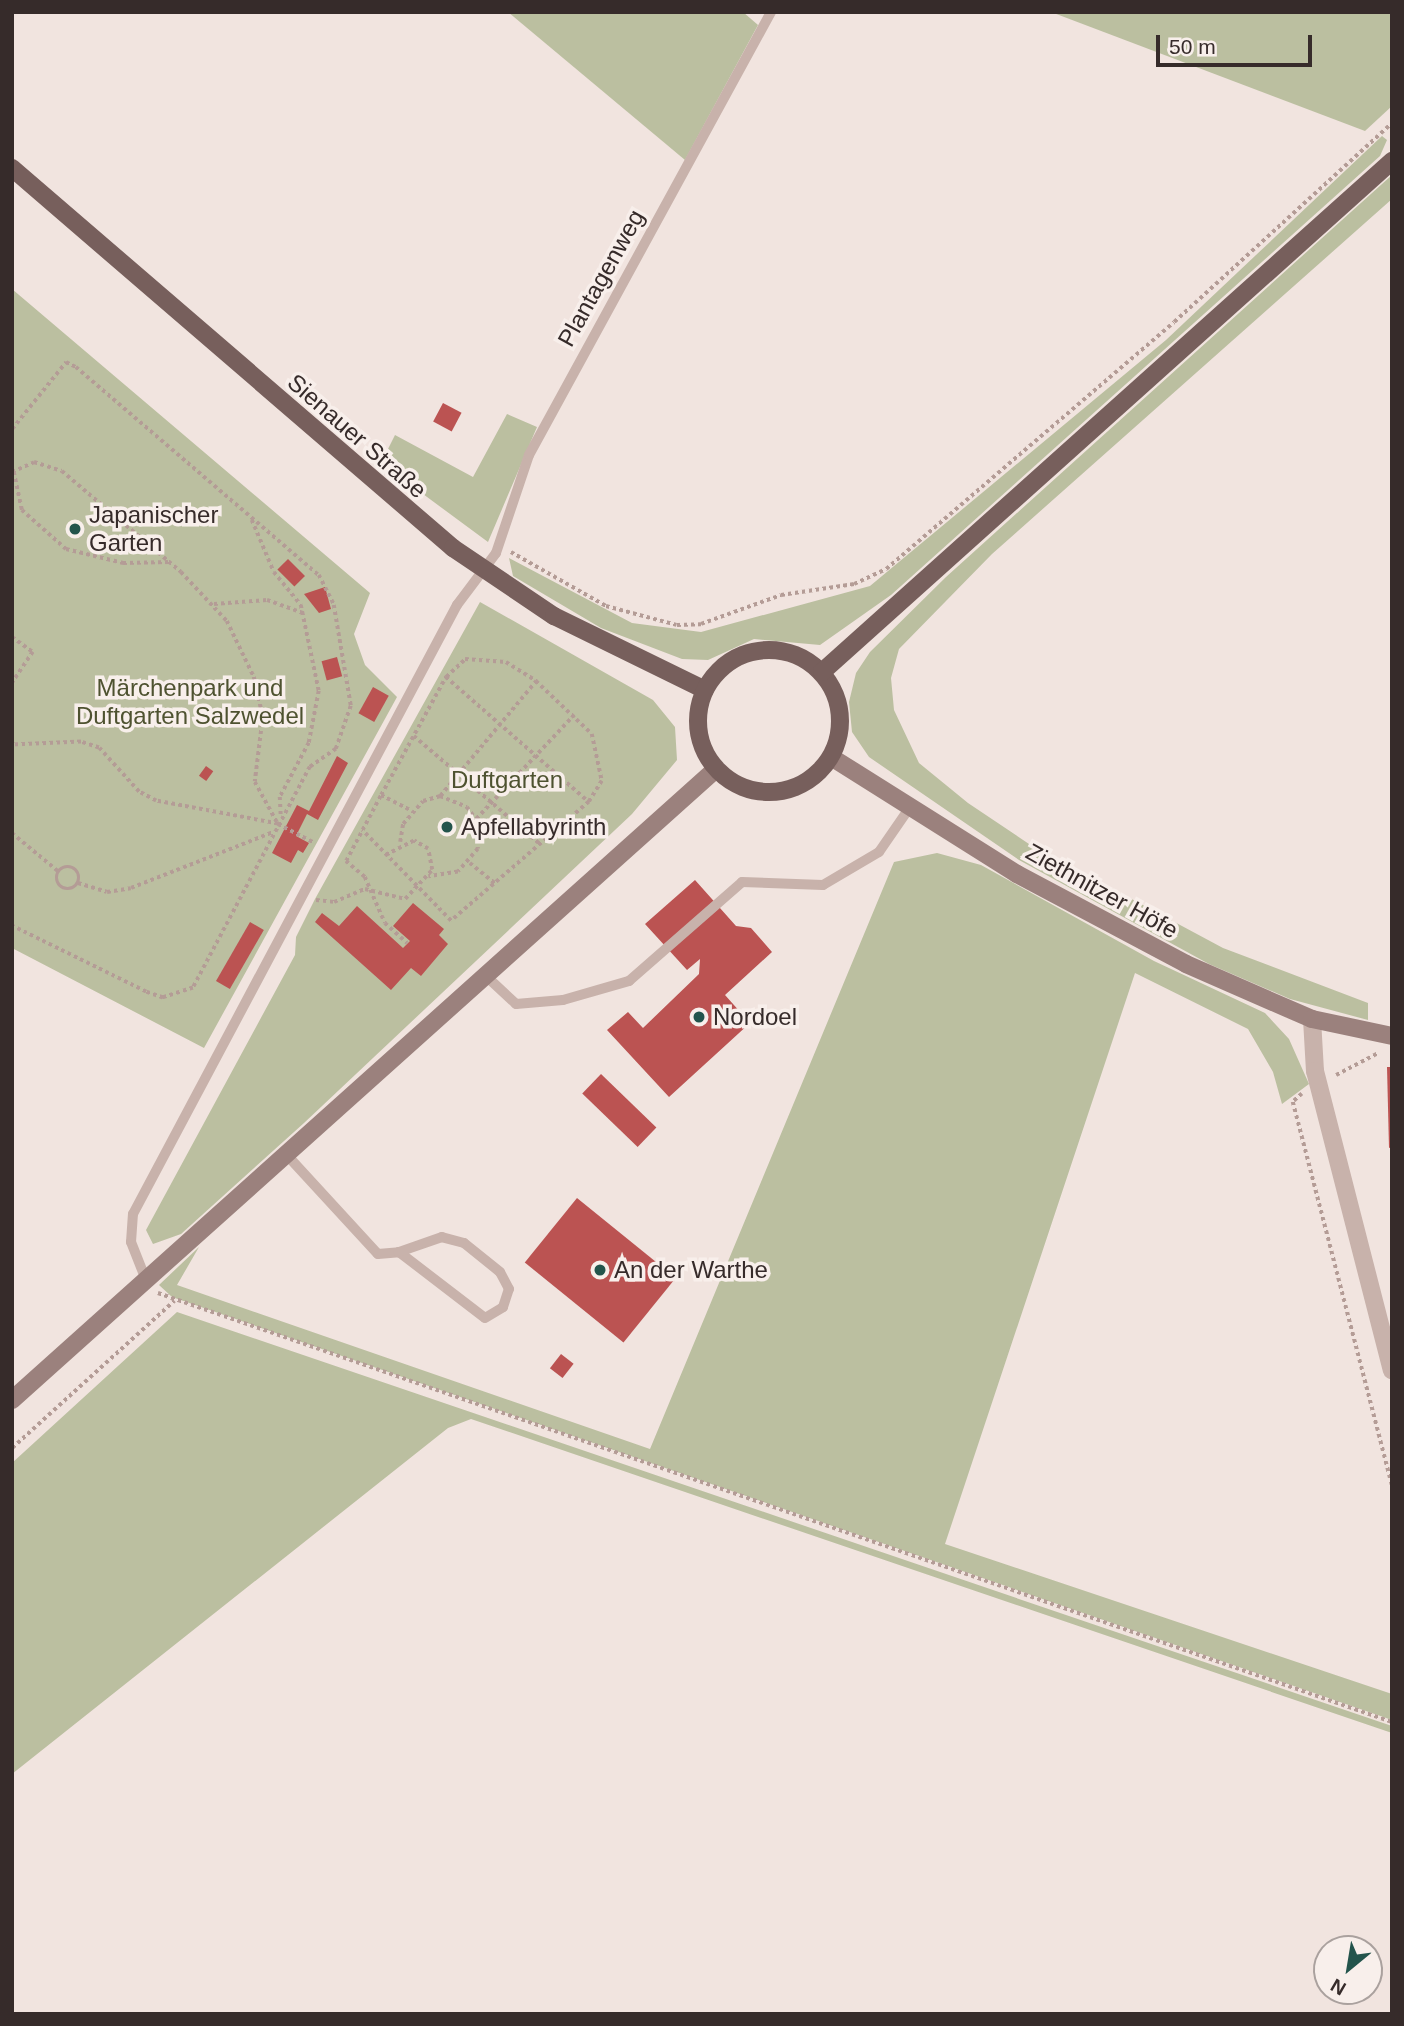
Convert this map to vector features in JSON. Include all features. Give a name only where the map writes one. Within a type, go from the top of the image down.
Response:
[{"type":"main road","points":[[822,672],[1392,161]]},
{"type":"main road","name":"Sienauer Straße","points":[[12,168],[373,484],[484,571],[598,640],[705,690]]},
{"type":"main road","points":[[768,649],[807,659],[822,672],[840,712],[831,757],[799,786],[777,792],[734,783],[716,769],[698,732],[705,690],[730,660],[768,649]]},
{"type":"main road","name":"Ziethnitzer Höfe","points":[[831,757],[1107,924],[1312,1019],[1392,1036]]},
{"type":"main road","points":[[12,1400],[716,769]]},
{"type":"street","points":[[1312,1019],[1310,1047],[1318,1085],[1392,1370]]},
{"type":"lane","name":"Plantagenweg","points":[[146,1280],[131,1242],[132,1214],[330,851],[457,605],[484,571],[500,545],[528,455],[771,12]]},
{"type":"lane","points":[[486,976],[516,1004],[629,981],[743,882],[823,885],[879,852],[910,807]]},
{"type":"lane","points":[[285,1153],[378,1254],[399,1252],[442,1237],[464,1243],[499,1272],[509,1289],[503,1307],[485,1318],[467,1309],[399,1252]]},
{"type":"path","points":[[500,545],[606,606],[677,625],[701,624],[781,596],[854,584],[886,569],[1392,123]]},
{"type":"path","points":[[12,429],[66,362],[252,518],[330,589],[351,706],[336,749],[310,767],[193,988],[183,995],[146,992],[12,926]]},
{"type":"path","points":[[170,562],[123,563],[70,551],[22,510],[13,472],[34,462],[62,471],[170,562],[212,604],[244,648],[254,677],[262,717],[255,782],[278,824]]},
{"type":"path","points":[[252,518],[274,572],[303,613],[319,691],[316,720],[280,797],[281,818]]},
{"type":"path","points":[[212,604],[267,600],[303,613]]},
{"type":"path","points":[[12,637],[33,652],[12,683]]},
{"type":"path","points":[[345,861],[381,795],[446,677],[464,659],[480,657],[506,662],[536,681],[592,734],[602,781],[589,802],[451,921],[362,830]]},
{"type":"path","points":[[446,677],[589,802]]},
{"type":"path","points":[[386,855],[400,843],[411,810],[440,796],[536,681]]},
{"type":"path","points":[[476,819],[574,715]]},
{"type":"path","points":[[414,735],[540,844]]},
{"type":"path","points":[[12,746],[81,742],[99,748],[139,792],[156,801],[278,824],[345,861],[372,890],[380,917],[407,943]]},
{"type":"path","points":[[381,795],[411,810]]},
{"type":"path","points":[[428,877],[458,872],[470,863],[478,849],[476,819],[467,807],[440,796]]},
{"type":"path","points":[[12,833],[58,871],[62,887],[78,883],[107,892],[131,888],[275,832]]},
{"type":"path","points":[[306,895],[326,903],[372,890],[401,899],[428,877],[433,863],[428,849],[414,841],[400,843]]},
{"type":"path","points":[[470,863],[495,883]]},
{"type":"path","points":[[58,871],[72,867],[78,883]]},
{"type":"path","points":[[1384,1053],[1367,1055],[1293,1102],[1392,1486]]},
{"type":"path","points":[[146,1280],[174,1301],[1392,1722]]},
{"type":"path","points":[[12,1448],[174,1301]]},
{"type":"green space","points":[[508,12],[743,12],[758,25],[685,160]]},
{"type":"green space","points":[[1051,12],[1392,12],[1392,106],[1365,131]]},
{"type":"green space","points":[[1382,136],[1387,140],[1380,156],[891,595],[820,645],[754,639],[708,660],[682,659],[601,628],[513,576],[509,558],[632,623],[701,632],[870,586],[1166,340]]},
{"type":"green space","points":[[1392,175],[1392,199],[992,554],[899,649],[891,678],[894,710],[919,763],[968,803],[1029,844],[1223,948],[1368,1003],[1368,1020],[1290,999],[1209,964],[1019,860],[869,757],[852,732],[849,702],[856,673],[870,652],[946,577]]},
{"type":"green space","name":"Märchenpark und Duftgarten Salzwedel","points":[[12,289],[370,593],[354,634],[365,665],[397,697],[204,1048],[12,948]]},
{"type":"green space","points":[[507,414],[537,427],[488,542],[381,463],[395,435],[473,477]]},
{"type":"green space","name":"Duftgarten","points":[[480,602],[653,700],[675,727],[677,760],[632,814],[304,1123],[181,1234],[153,1244],[146,1230],[295,955],[296,937],[315,899]]},
{"type":"green space","points":[[937,853],[981,865],[1154,961],[1265,1013],[1289,1039],[1309,1084],[1282,1104],[1273,1072],[1248,1029],[1135,973],[945,1544],[1392,1694],[1392,1720],[172,1297],[159,1285],[199,1247],[177,1285],[650,1449],[894,862]]},
{"type":"green space","points":[[177,1312],[1392,1726],[1392,1733],[471,1419],[448,1428],[12,1774],[12,1463]]},
{"type":"building","points":[[443,403],[462,413],[452,431],[433,422]]},
{"type":"building","points":[[288,559],[305,576],[294,587],[277,570]]},
{"type":"building","points":[[325,587],[331,609],[319,613],[304,594]]},
{"type":"building","points":[[337,657],[342,676],[327,680],[322,661]]},
{"type":"building","points":[[373,687],[389,696],[374,722],[358,713]]},
{"type":"building","points":[[337,756],[348,763],[318,820],[307,814],[296,836],[309,843],[303,853],[298,850],[291,863],[272,853],[297,805],[309,811]]},
{"type":"building","points":[[206,766],[213,771],[206,781],[199,776]]},
{"type":"building","name":"Nordoel","points":[[695,880],[736,926],[751,928],[772,952],[725,995],[750,1023],[669,1097],[607,1030],[628,1012],[643,1028],[699,974],[700,959],[687,970],[645,924]]},
{"type":"building","points":[[413,903],[444,929],[439,935],[448,944],[421,976],[411,968],[391,990],[315,922],[322,913],[339,926],[357,906],[403,948],[410,941],[393,926]]},
{"type":"building","points":[[250,922],[264,930],[230,989],[216,981]]},
{"type":"building","points":[[1387,1067],[1392,1067],[1392,1147],[1389,1148]]},
{"type":"building","points":[[601,1074],[656,1127],[638,1147],[582,1093]]},
{"type":"building","name":"An der Warthe","points":[[577,1198],[676,1278],[623,1342],[525,1263]]},
{"type":"building","points":[[561,1354],[574,1364],[563,1378],[550,1368]]},
{"type":"place","name":"Japanischer Garten","points":[[75,529]]},
{"type":"place","name":"Apfellabyrinth","points":[[447,827]]},
{"type":"place","name":"Nordoel","points":[[699,1017]]},
{"type":"place","name":"An der Warthe","points":[[600,1270]]}]
